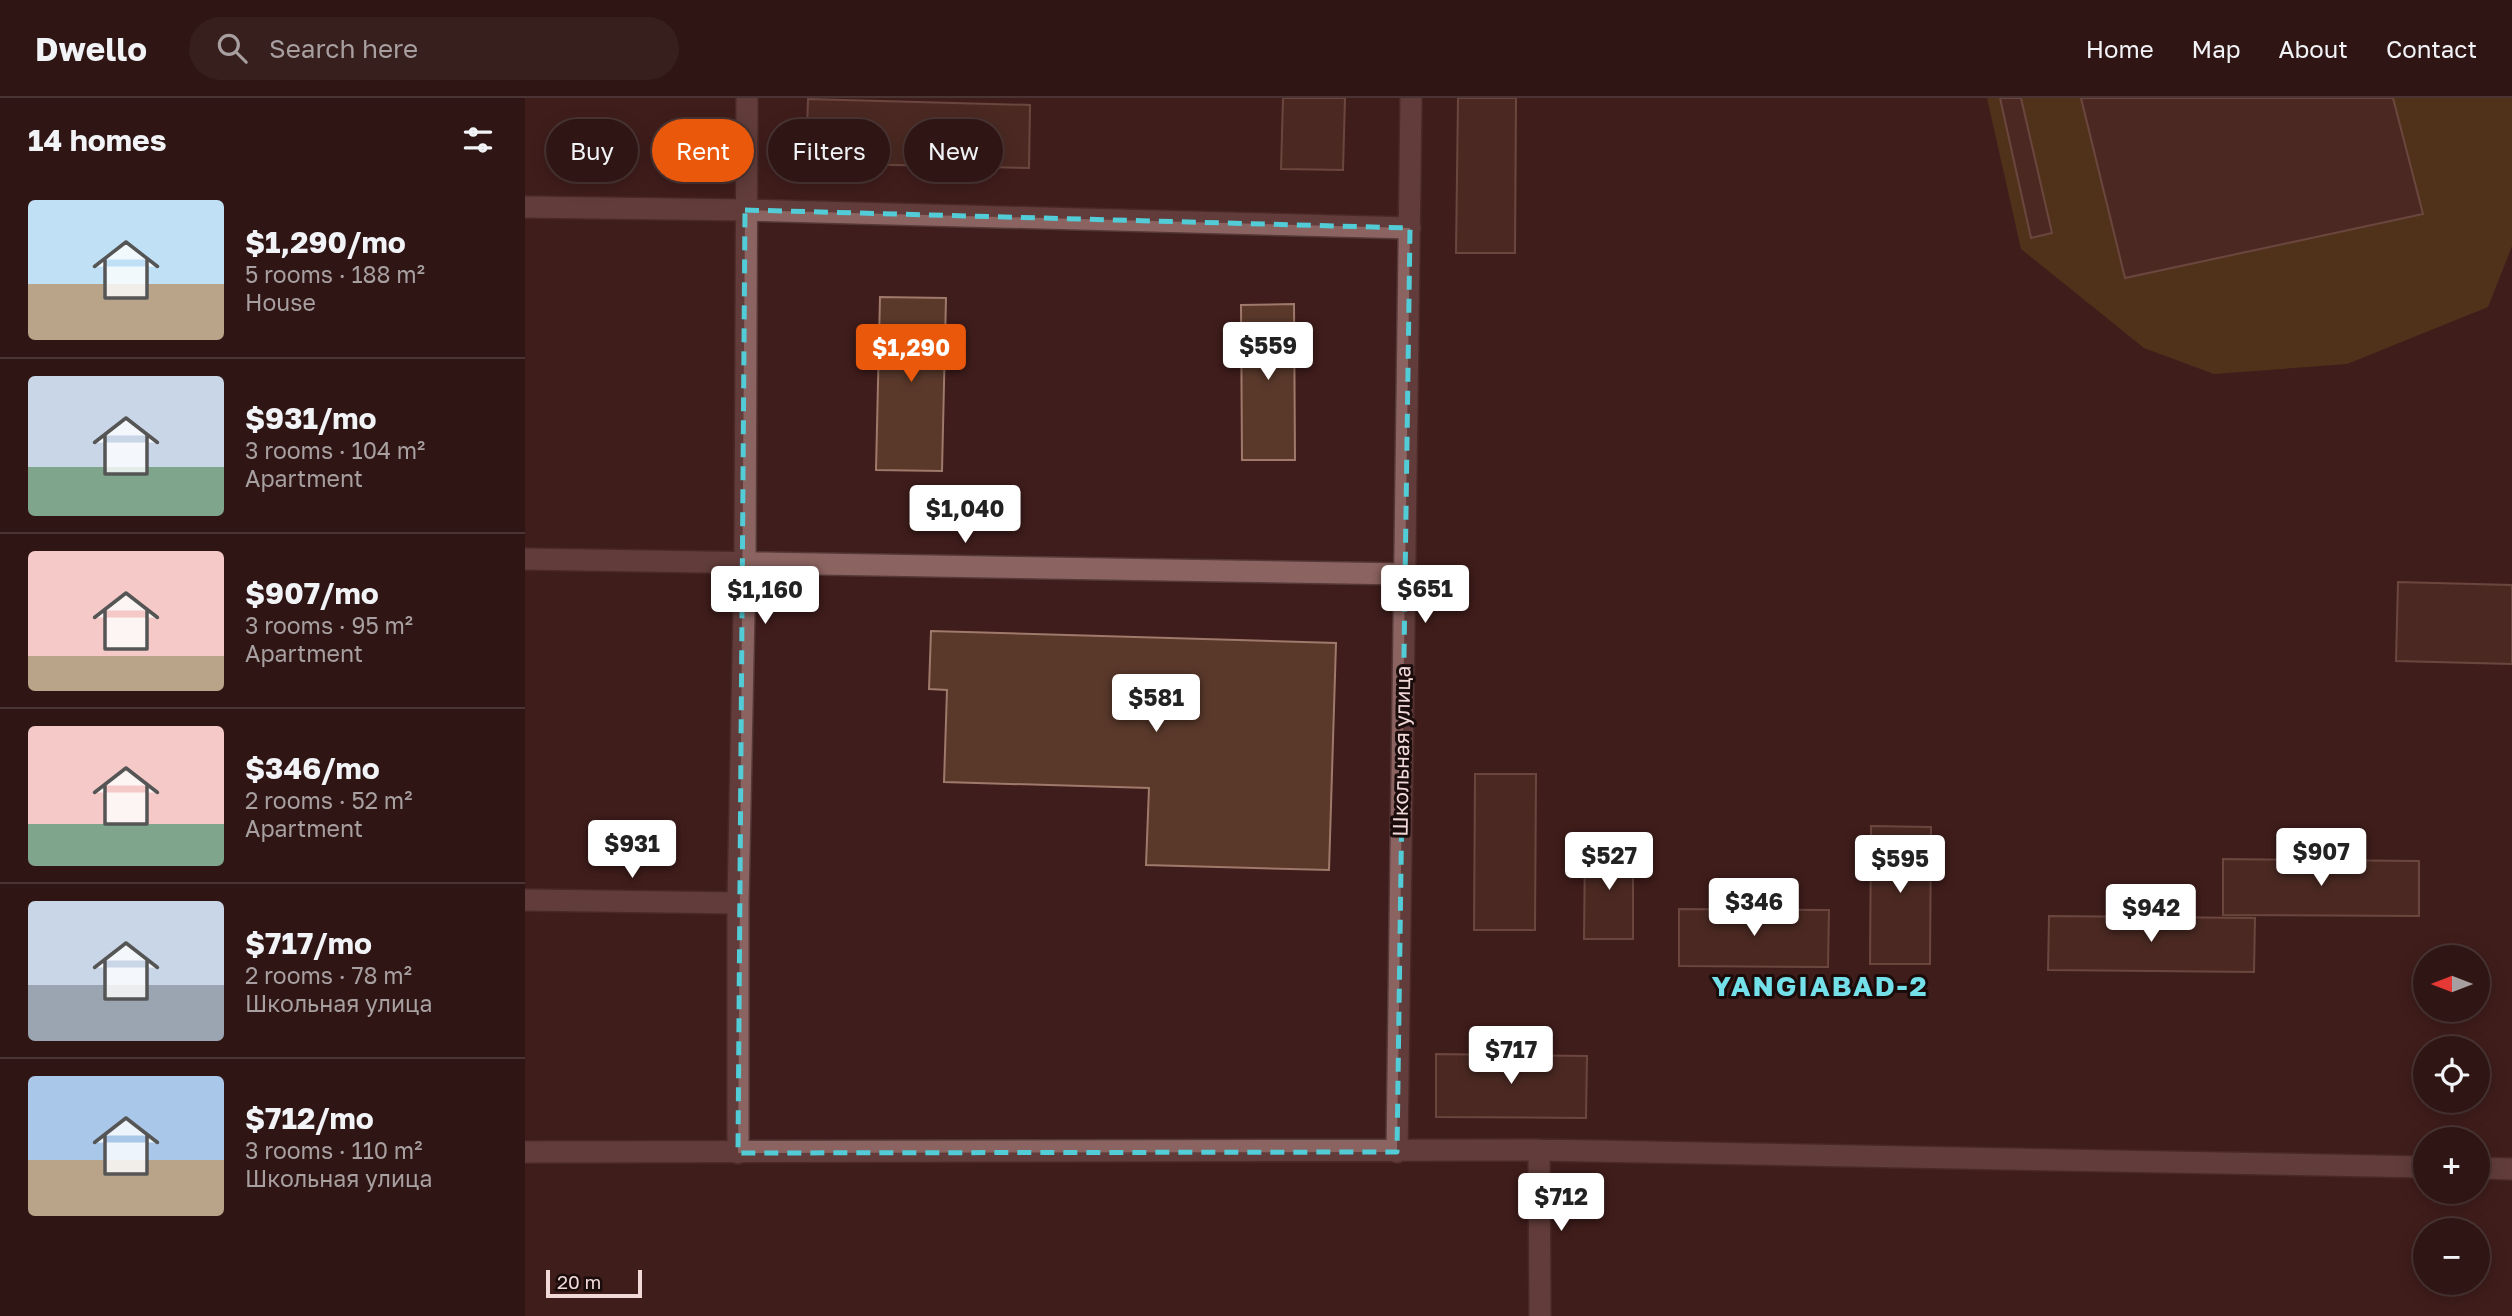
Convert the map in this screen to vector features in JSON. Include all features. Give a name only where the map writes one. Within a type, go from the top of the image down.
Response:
[{"type":"street","points":[[738,1153],[738,903],[745,562],[747,98]]},
{"type":"street","name":"Школьная улица","points":[[1397,1152],[1411,98]]},
{"type":"street","points":[[525,207],[745,210],[1410,228]]},
{"type":"street","points":[[525,559],[1404,574]]},
{"type":"street","points":[[525,900],[738,903]]},
{"type":"street","points":[[1539,1150],[1540,1316]]},
{"type":"street","points":[[525,1152],[1539,1150],[2413,1167]]},
{"type":"street","points":[[2490,1168],[2512,1169]]},
{"type":"highlighted area","points":[[745,210],[1410,228],[1397,1152],[738,1153]]},
{"type":"shaded area","points":[[1987,98],[2512,98],[2512,246],[2488,307],[2347,364],[2214,374],[2144,348],[2021,249]]},
{"type":"building","points":[[1283,98],[1345,98],[1343,170],[1281,169]]},
{"type":"building","points":[[1458,98],[1516,98],[1515,253],[1456,253]]},
{"type":"building","points":[[2000,98],[2021,98],[2052,233],[2031,238]]},
{"type":"building","points":[[2081,98],[2393,98],[2423,214],[2125,278]]},
{"type":"building","points":[[808,99],[1030,105],[1029,168],[1003,167],[1003,119],[904,119],[904,165],[890,165],[890,119],[807,119]]},
{"type":"building","points":[[880,297],[946,298],[942,471],[876,470]]},
{"type":"building","points":[[1294,304],[1295,460],[1242,460],[1241,305]]},
{"type":"building","points":[[2398,582],[2512,585],[2512,664],[2396,661]]},
{"type":"building","points":[[931,631],[1336,643],[1329,870],[1146,865],[1149,788],[944,782],[947,690],[929,689]]},
{"type":"building","points":[[1475,774],[1536,774],[1535,930],[1474,930]]},
{"type":"building","points":[[1871,826],[1931,827],[1930,964],[1870,964]]},
{"type":"building","points":[[1585,845],[1633,846],[1633,939],[1584,939]]},
{"type":"building","points":[[2223,859],[2419,861],[2419,916],[2223,915]]},
{"type":"building","points":[[1679,909],[1829,910],[1828,967],[1679,966]]},
{"type":"building","points":[[2049,916],[2255,918],[2254,972],[2048,970]]},
{"type":"building","points":[[1436,1054],[1587,1056],[1586,1118],[1436,1117]]},
{"type":"district","name":"YANGIABAD-2","points":[[1820,986]]}]
